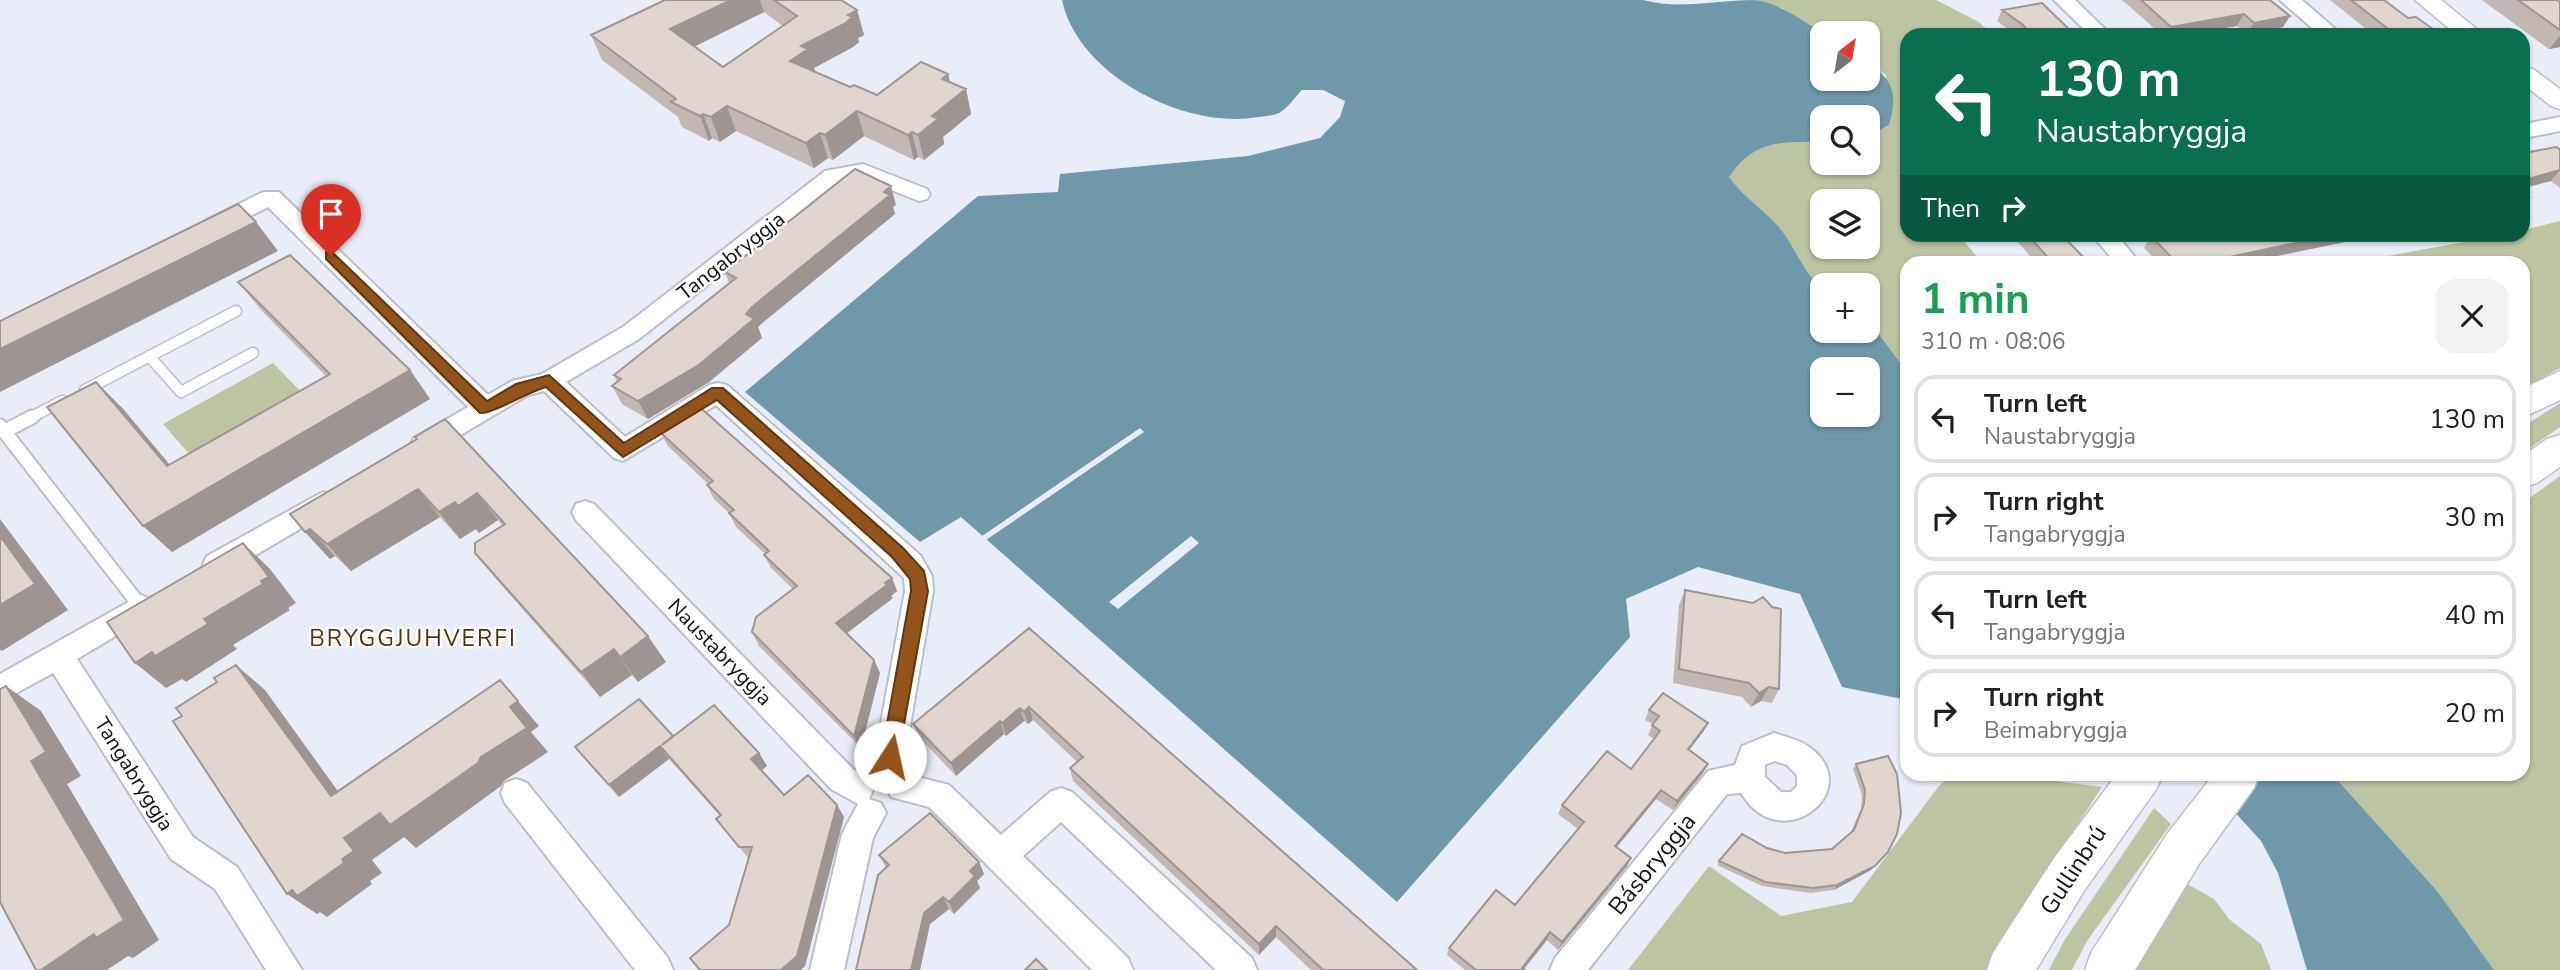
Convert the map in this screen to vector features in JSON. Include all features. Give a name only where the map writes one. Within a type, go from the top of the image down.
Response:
[{"type":"main road","points":[[2530,401],[2560,384]]},
{"type":"main road","points":[[2530,469],[2560,449]]},
{"type":"main road","points":[[2108,970],[2183,849],[2234,781]]},
{"type":"main road","name":"Gullinbrú","points":[[2010,970],[2130,788]]},
{"type":"street","points":[[2064,0],[2094,28]]},
{"type":"street","points":[[2290,0],[2324,28]]},
{"type":"street","points":[[2426,0],[2463,28]]},
{"type":"street","points":[[2530,79],[2560,102]]},
{"type":"street","points":[[2530,130],[2560,124]]},
{"type":"street","name":"Tangabryggja","points":[[397,460],[521,388],[549,381],[631,333],[833,176],[863,171],[919,194]]},
{"type":"street","points":[[197,234],[271,197],[486,409]]},
{"type":"street","points":[[2109,242],[2122,256]]},
{"type":"street","points":[[549,381],[623,451],[718,392],[909,563],[918,576],[919,591],[895,779],[900,799],[890,809],[864,801],[827,970]]},
{"type":"street","points":[[197,575],[342,492]]},
{"type":"street","name":"Naustabryggja","points":[[585,512],[864,801]]},
{"type":"street","points":[[0,689],[152,601]]},
{"type":"street","name":"Tangabryggja","points":[[58,655],[181,848],[226,878],[285,970]]},
{"type":"street","name":"Básbryggja","points":[[1567,970],[1719,781],[1749,778]]},
{"type":"street","points":[[895,779],[937,795],[1116,970]]},
{"type":"street","points":[[516,793],[656,970]]},
{"type":"street","points":[[1000,856],[1061,802],[1240,970]]},
{"type":"lane","points":[[152,601],[2,428],[236,310]]},
{"type":"lane","points":[[149,356],[181,392],[253,353]]},
{"type":"green space","points":[[1754,0],[1936,0],[1985,28],[1900,28],[1900,242],[1965,242],[1976,256],[1900,256],[1900,363],[1880,335],[1880,273],[1810,273],[1810,275],[1783,233],[1729,177],[1738,165],[1758,150],[1793,142],[1810,142],[1810,175],[1880,175],[1880,130],[1889,125],[1886,75],[1880,71],[1880,21],[1810,21],[1810,25],[1782,8]]},
{"type":"green space","points":[[2560,221],[2560,368],[2530,385],[2530,256],[2388,256],[2463,242],[2530,242],[2530,228]]},
{"type":"green space","points":[[273,363],[318,409],[198,464],[163,424]]},
{"type":"green space","points":[[2560,403],[2560,427],[2530,448],[2530,422]]},
{"type":"green space","points":[[2560,476],[2560,970],[2494,970],[2438,892],[2338,781],[2530,781],[2530,498]]},
{"type":"green space","points":[[1944,781],[2055,781],[2102,787],[2009,929],[1989,970],[1628,970],[1709,866],[1781,916],[1852,902]]},
{"type":"green space","points":[[2154,808],[2171,824],[2087,941],[2072,970],[2049,970],[2064,941]]},
{"type":"green space","points":[[2187,884],[2214,899],[2229,919],[2261,944],[2271,970],[2136,970],[2147,943]]},
{"type":"water","points":[[1062,0],[1643,0],[1684,4],[1754,0],[1781,8],[1810,25],[1810,91],[1880,91],[1880,72],[1892,89],[1893,105],[1889,125],[1880,130],[1880,105],[1810,105],[1810,142],[1781,143],[1758,150],[1738,165],[1729,177],[1777,225],[1810,275],[1810,343],[1880,343],[1880,335],[1900,363],[1900,699],[1842,687],[1800,594],[1698,567],[1626,599],[1630,637],[1397,902],[961,517],[920,542],[745,392],[978,196],[1058,192],[1060,174],[1248,156],[1320,138],[1340,117],[1345,101],[1323,90],[1302,90],[1279,113],[1230,119],[1199,115],[1169,106],[1139,92],[1112,74],[1089,52],[1072,27]]},
{"type":"water","points":[[2206,781],[2338,781],[2438,892],[2494,970],[2307,970],[2278,873],[2261,841]]},
{"type":"pier","points":[[1140,428],[1144,432],[986,540],[982,536]]},
{"type":"pier","points":[[1191,536],[1199,543],[1118,609],[1109,602]]},
{"type":"building","points":[[665,0],[731,0],[670,29],[723,67],[797,16],[774,0],[841,0],[857,10],[848,15],[852,17],[846,23],[801,46],[808,49],[790,61],[850,87],[854,85],[877,95],[921,62],[948,74],[942,79],[966,89],[932,116],[938,119],[918,135],[912,132],[908,135],[857,111],[825,135],[820,133],[806,143],[727,106],[711,117],[703,114],[700,116],[671,102],[676,99],[591,35]]},
{"type":"building","points":[[2141,0],[2270,0],[2290,16],[2254,23],[2244,14],[2171,27]]},
{"type":"building","points":[[2351,0],[2384,0],[2408,18],[2416,17],[2432,28],[2387,28]]},
{"type":"building","points":[[2518,0],[2560,2],[2560,30]]},
{"type":"building","points":[[2042,3],[2068,28],[2026,28],[2002,10]]},
{"type":"building","points":[[2556,147],[2560,149],[2560,170],[2530,178],[2530,152]]},
{"type":"building","points":[[855,169],[891,186],[884,192],[890,195],[752,307],[746,314],[754,319],[700,364],[638,401],[612,386],[621,379],[614,375],[736,278],[725,272]]},
{"type":"building","points":[[238,204],[256,222],[0,349],[0,321]]},
{"type":"building","points":[[2034,242],[2069,242],[2082,256],[2047,256]]},
{"type":"building","points":[[2157,242],[2300,242],[2234,256],[2170,256]]},
{"type":"building","points":[[290,255],[410,370],[143,526],[47,407],[96,382],[167,466],[330,374],[238,282]]},
{"type":"building","points":[[694,402],[892,578],[885,583],[887,585],[836,623],[874,660],[854,736],[752,632],[756,617],[797,586],[764,555],[769,551],[729,513],[734,510],[707,485],[713,481],[660,432],[664,427],[660,423]]},
{"type":"building","points":[[445,419],[648,636],[620,657],[614,649],[581,672],[475,553],[475,543],[505,524],[477,493],[458,506],[455,502],[439,512],[418,489],[327,544],[310,529],[305,532],[290,514],[417,439],[415,437]]},
{"type":"building","points":[[0,536],[35,584],[0,605]]},
{"type":"building","points":[[243,543],[269,577],[261,581],[263,584],[204,619],[208,624],[155,656],[152,652],[135,663],[107,622]]},
{"type":"building","points":[[1685,590],[1753,603],[1763,597],[1772,607],[1781,609],[1779,689],[1769,687],[1759,693],[1749,683],[1679,669]]},
{"type":"building","points":[[1029,628],[1417,970],[1323,970],[1276,926],[1259,944],[1070,768],[1083,757],[1029,707],[1024,712],[1020,708],[1002,723],[1000,721],[951,763],[913,724]]},
{"type":"building","points":[[236,665],[331,796],[500,680],[518,701],[510,707],[527,728],[481,757],[478,763],[390,825],[380,813],[344,838],[354,851],[342,859],[344,863],[297,896],[292,890],[287,894],[173,721],[182,716],[176,708],[217,682],[214,678]]},
{"type":"building","points":[[6,686],[46,752],[31,761],[124,920],[96,938],[94,934],[41,970],[36,970],[0,902],[0,689]]},
{"type":"building","points":[[1663,693],[1708,723],[1688,749],[1708,764],[1677,801],[1661,790],[1615,846],[1631,858],[1562,942],[1550,932],[1522,968],[1525,970],[1476,970],[1449,948],[1496,890],[1515,905],[1584,822],[1562,805],[1607,751],[1631,769],[1660,731],[1652,725],[1659,716],[1649,710]]},
{"type":"building","points":[[639,699],[673,736],[662,745],[714,705],[759,753],[751,759],[784,795],[808,775],[837,805],[797,956],[781,970],[700,970],[690,958],[729,925],[752,847],[739,847],[716,819],[721,815],[660,746],[609,785],[575,747]]},
{"type":"building","points":[[1888,756],[1897,774],[1901,813],[1897,834],[1888,852],[1875,866],[1837,885],[1813,888],[1765,882],[1719,861],[1742,834],[1767,848],[1785,853],[1832,849],[1854,830],[1864,804],[1865,790],[1856,764]]},
{"type":"building","points":[[930,813],[979,862],[970,871],[975,876],[949,902],[943,897],[924,913],[911,970],[856,970],[878,875],[889,865],[879,855]]},
{"type":"building","points":[[1036,959],[1047,970],[1025,970]]},
{"type":"district","name":"BRYGGJUHVERFI","points":[[413,638]]},
{"type":"route","points":[[331,256],[486,409],[521,388],[549,381],[623,451],[718,392],[897,552],[918,576],[919,591],[890,757]]}]
